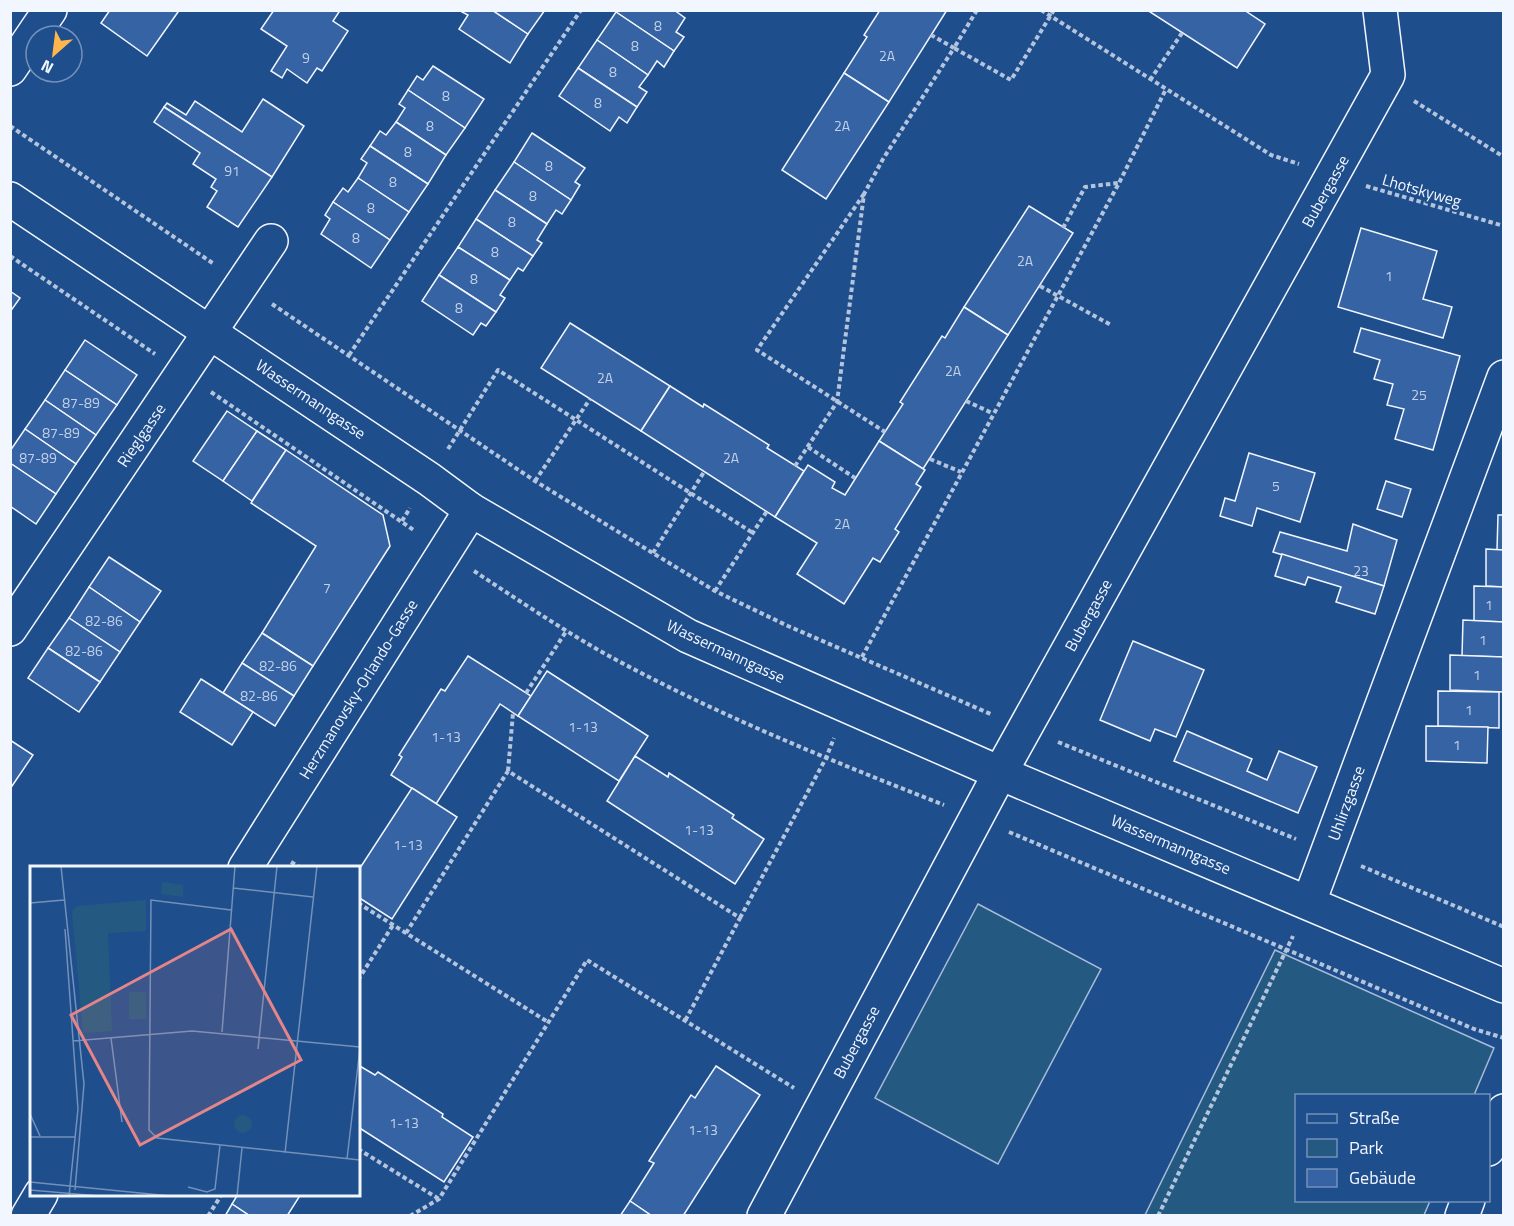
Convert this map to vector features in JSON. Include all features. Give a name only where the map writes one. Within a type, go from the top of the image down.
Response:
[{"type":"street","points":[[10,69],[50,10]]},
{"type":"street","points":[[1380,10],[1388,75]]},
{"type":"street","name":"Bubergasse","points":[[764,1215],[1000,773],[1334,176],[1388,75]]},
{"type":"street","name":"Wassermanngasse","points":[[10,199],[429,479],[471,510],[688,636],[1000,773],[1503,986]]},
{"type":"street","name":"Rieglgasse","points":[[10,629],[271,241]]},
{"type":"street","name":"Uhlirzgasse","points":[[1309,902],[1503,376]]},
{"type":"street","name":"Herzmanovsky-Orlando-Gasse","points":[[245,866],[471,510]]},
{"type":"street","points":[[1490,1144],[1503,1111]]},
{"type":"street","points":[[28,1215],[40,1196]]},
{"type":"path","points":[[349,355],[580,10]]},
{"type":"path","points":[[885,432],[757,350],[864,194],[883,159],[977,10]]},
{"type":"path","name":"Lhotskyweg","points":[[1041,10],[1271,155],[1503,226]]},
{"type":"path","points":[[931,36],[1011,80],[1054,10]]},
{"type":"path","points":[[1150,80],[1182,33]]},
{"type":"path","points":[[1388,75],[1414,102],[1503,157]]},
{"type":"path","points":[[862,657],[992,413],[1119,183],[1166,89]]},
{"type":"path","points":[[10,126],[535,481],[715,591],[788,626],[1025,729],[1328,852],[1503,927]]},
{"type":"path","points":[[1063,228],[1085,187],[1119,183]]},
{"type":"path","points":[[795,466],[837,402],[864,194]]},
{"type":"path","points":[[1040,286],[1111,325]]},
{"type":"path","points":[[402,521],[498,370],[753,533]]},
{"type":"path","points":[[535,481],[590,399]]},
{"type":"path","points":[[966,401],[992,413]]},
{"type":"path","points":[[808,447],[855,478]]},
{"type":"path","points":[[930,459],[961,472]]},
{"type":"path","points":[[653,553],[704,472]]},
{"type":"path","points":[[715,591],[767,511]]},
{"type":"path","points":[[526,693],[567,630]]},
{"type":"path","points":[[686,1021],[826,758],[847,706]]},
{"type":"path","points":[[406,933],[508,771],[513,712]]},
{"type":"path","points":[[508,771],[740,918]]},
{"type":"path","points":[[1158,1215],[1309,902]]},
{"type":"path","points":[[360,904],[548,1022]]},
{"type":"path","points":[[360,977],[393,925]]},
{"type":"path","points":[[410,1215],[439,1199],[587,960],[822,1106]]},
{"type":"path","points":[[360,1150],[439,1199]]},
{"type":"path","points":[[208,1215],[221,1196]]},
{"type":"green space","points":[[978,904],[1101,969],[998,1164],[875,1098]]},
{"type":"green space","points":[[1275,950],[1494,1048],[1474,1094],[1295,1094],[1295,1202],[1430,1202],[1424,1215],[1145,1215]]},
{"type":"building","points":[[110,10],[176,10],[178,12],[147,56],[101,23]]},
{"type":"building","points":[[274,10],[335,10],[339,12],[333,21],[348,31],[322,71],[317,68],[307,83],[287,69],[282,78],[271,71],[287,46],[261,29]]},
{"type":"building","points":[[463,10],[492,10],[528,34],[510,63],[459,29],[468,15],[462,12]]},
{"type":"building","points":[[492,10],[545,10],[528,34]]},
{"type":"building","points":[[616,10],[674,10],[685,18],[676,32],[684,37],[674,51]]},
{"type":"building","points":[[880,10],[947,10],[889,102],[844,73],[867,37],[864,35]]},
{"type":"building","points":[[1147,10],[1244,10],[1265,24],[1237,68]]},
{"type":"building","points":[[616,12],[674,51],[664,67],[657,61],[648,75],[597,40]]},
{"type":"building","points":[[597,40],[648,75],[639,87],[647,92],[637,107],[578,68]]},
{"type":"building","points":[[433,66],[484,99],[465,128],[408,90],[417,76],[423,80]]},
{"type":"building","points":[[578,68],[637,107],[627,123],[619,117],[610,131],[559,96]]},
{"type":"building","points":[[844,73],[889,102],[826,199],[782,170]]},
{"type":"building","points":[[408,90],[465,128],[446,155],[396,122],[405,108],[399,104]]},
{"type":"building","points":[[263,99],[304,126],[272,177],[164,107],[167,103],[186,115],[195,101],[242,132]]},
{"type":"building","points":[[164,107],[272,177],[238,227],[207,207],[217,191],[211,187],[216,179],[193,164],[200,153],[154,122]]},
{"type":"building","points":[[396,122],[446,155],[428,184],[370,146],[380,131],[386,135]]},
{"type":"building","points":[[532,133],[585,168],[575,182],[580,185],[571,200],[514,162]]},
{"type":"building","points":[[370,146],[428,184],[409,212],[358,178],[367,163],[361,159]]},
{"type":"building","points":[[514,162],[571,200],[562,214],[556,210],[547,224],[495,190]]},
{"type":"building","points":[[358,178],[409,212],[390,240],[333,202],[343,188],[348,192]]},
{"type":"building","points":[[495,190],[547,224],[537,240],[542,243],[533,256],[476,219]]},
{"type":"building","points":[[333,202],[390,240],[371,268],[321,234],[330,219],[325,215]]},
{"type":"building","points":[[1029,206],[1073,233],[1008,335],[964,307]]},
{"type":"building","points":[[476,219],[533,256],[523,271],[518,268],[510,280],[458,247]]},
{"type":"building","points":[[1361,228],[1437,251],[1423,299],[1452,307],[1443,338],[1338,307]]},
{"type":"building","points":[[458,247],[510,280],[500,295],[505,298],[496,312],[439,275]]},
{"type":"building","points":[[439,275],[496,312],[486,326],[481,323],[473,335],[422,301]]},
{"type":"building","points":[[10,291],[20,298],[10,312]]},
{"type":"building","points":[[964,307],[1008,335],[923,469],[879,441],[903,404],[900,402],[942,336],[945,338]]},
{"type":"building","points":[[570,323],[670,386],[641,431],[541,368]]},
{"type":"building","points":[[1361,328],[1460,356],[1433,450],[1395,439],[1404,409],[1387,405],[1393,384],[1374,379],[1380,360],[1354,352]]},
{"type":"building","points":[[85,340],[137,375],[117,405],[65,370]]},
{"type":"building","points":[[65,370],[117,405],[96,435],[45,400]]},
{"type":"building","points":[[670,386],[703,407],[704,404],[769,445],[767,448],[804,471],[775,517],[641,431]]},
{"type":"building","points":[[45,400],[96,435],[76,464],[25,429]]},
{"type":"building","points":[[227,411],[257,431],[223,481],[193,461]]},
{"type":"building","points":[[25,429],[76,464],[56,494],[10,463],[10,451]]},
{"type":"building","points":[[257,431],[286,450],[252,501],[223,481]]},
{"type":"building","points":[[879,441],[925,470],[916,484],[921,487],[895,529],[899,532],[880,562],[873,558],[844,604],[797,574],[817,543],[775,517],[808,465],[835,482],[832,488],[845,495]]},
{"type":"building","points":[[286,450],[383,515],[390,546],[313,666],[262,633],[316,546],[251,503]]},
{"type":"building","points":[[1249,453],[1315,473],[1300,522],[1257,508],[1252,526],[1220,516],[1225,498],[1235,501]]},
{"type":"building","points":[[10,463],[56,494],[36,524],[10,506]]},
{"type":"building","points":[[1386,481],[1411,489],[1402,517],[1377,509]]},
{"type":"building","points":[[1498,515],[1504,515],[1504,550],[1497,550]]},
{"type":"building","points":[[1353,524],[1397,540],[1384,586],[1273,552],[1280,532],[1347,551]]},
{"type":"building","points":[[1486,549],[1504,550],[1504,587],[1486,586]]},
{"type":"building","points":[[1282,554],[1384,586],[1375,614],[1336,602],[1341,587],[1308,577],[1305,585],[1275,576]]},
{"type":"building","points":[[109,557],[161,591],[140,622],[89,587]]},
{"type":"building","points":[[1474,586],[1504,587],[1504,622],[1474,621]]},
{"type":"building","points":[[89,587],[140,622],[120,652],[69,618]]},
{"type":"building","points":[[69,618],[120,652],[100,682],[48,648]]},
{"type":"building","points":[[1463,620],[1504,622],[1504,657],[1462,656]]},
{"type":"building","points":[[262,633],[313,666],[294,696],[242,663]]},
{"type":"building","points":[[1133,641],[1204,670],[1176,737],[1155,729],[1150,741],[1100,720]]},
{"type":"building","points":[[48,648],[100,682],[79,712],[28,678]]},
{"type":"building","points":[[1450,655],[1504,657],[1504,692],[1450,690]]},
{"type":"building","points":[[468,656],[531,696],[518,716],[500,704],[436,804],[391,775],[402,757],[399,755],[441,689],[445,691]]},
{"type":"building","points":[[242,663],[294,696],[275,726],[223,693]]},
{"type":"building","points":[[547,671],[648,736],[619,781],[518,716]]},
{"type":"building","points":[[201,679],[253,712],[232,745],[180,712]]},
{"type":"building","points":[[1438,691],[1499,692],[1499,728],[1438,726]]},
{"type":"building","points":[[1426,726],[1488,727],[1487,763],[1426,761]]},
{"type":"building","points":[[1187,731],[1252,759],[1247,771],[1267,780],[1279,751],[1317,767],[1298,813],[1174,761]]},
{"type":"building","points":[[10,740],[33,755],[10,789]]},
{"type":"building","points":[[635,756],[668,777],[669,773],[734,815],[732,818],[764,839],[735,884],[607,801]]},
{"type":"building","points":[[412,788],[457,817],[392,919],[360,898],[360,868]]},
{"type":"building","points":[[360,1066],[375,1075],[378,1072],[443,1114],[442,1117],[473,1137],[444,1182],[360,1128]]},
{"type":"building","points":[[716,1066],[760,1095],[683,1216],[652,1216],[630,1201],[654,1163],[649,1161],[691,1095],[695,1098]]},
{"type":"building","points":[[237,1196],[300,1196],[287,1216],[250,1216],[232,1204]]},
{"type":"building","points":[[630,1201],[652,1216],[620,1216]]},
{"type":"building","points":[[232,1204],[250,1216],[225,1216]]}]
